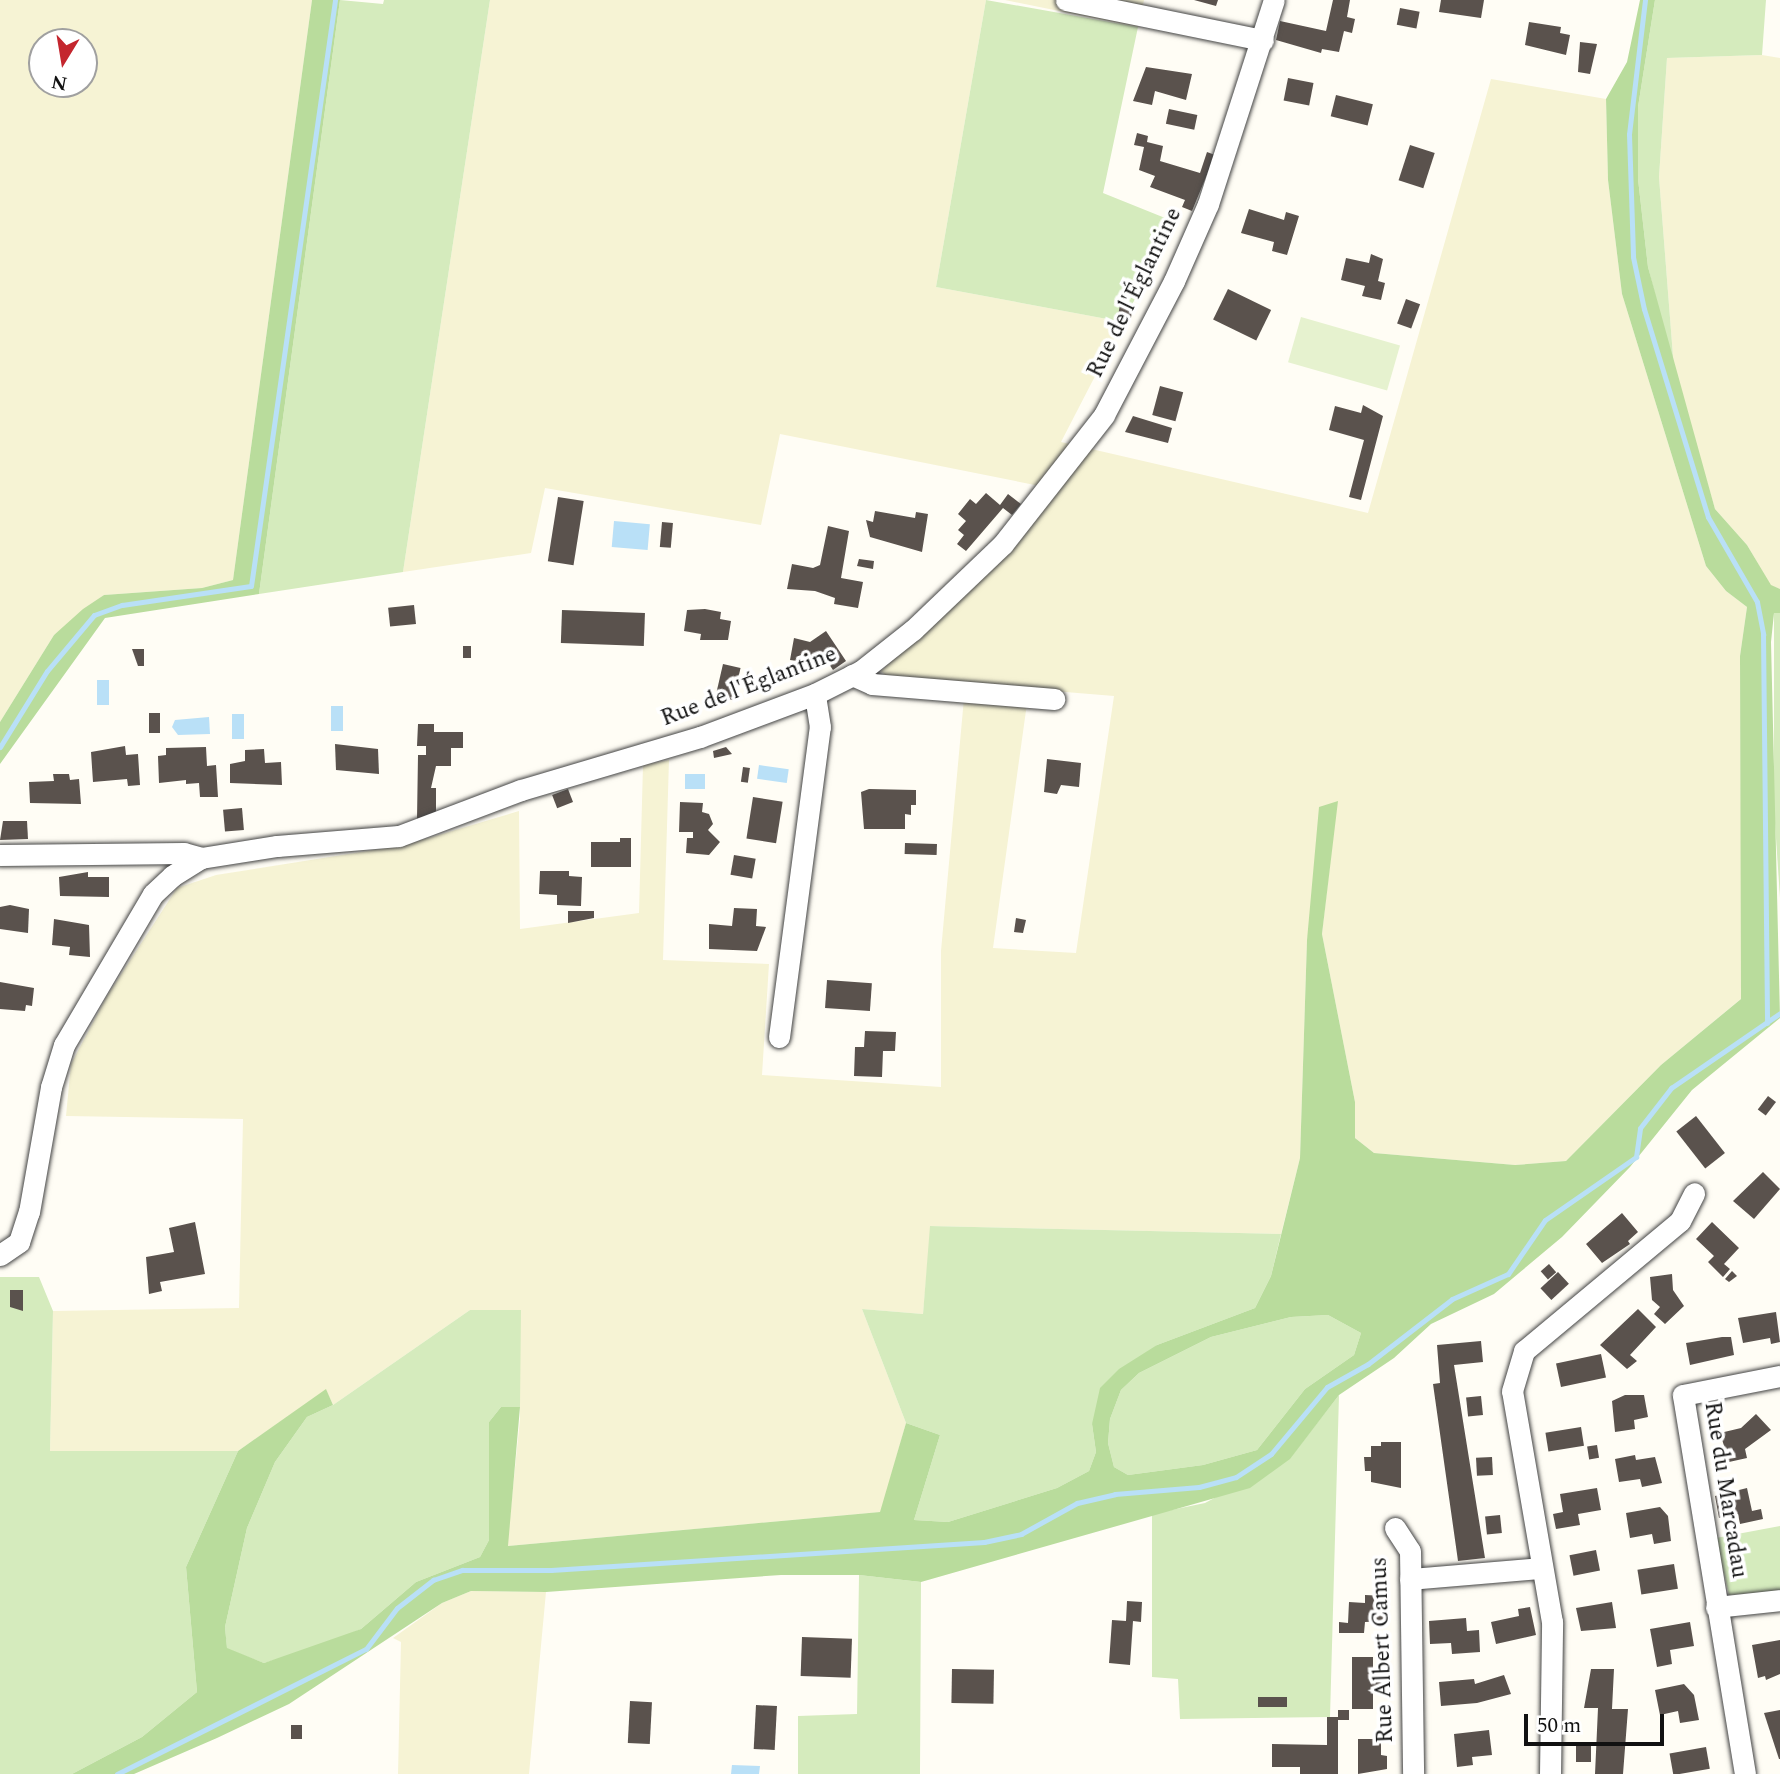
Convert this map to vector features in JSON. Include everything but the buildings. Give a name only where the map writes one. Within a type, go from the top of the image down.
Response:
[{"type":"street","points":[[1066,0],[1263,40]]},
{"type":"street","name":"Rue de l'Églantine","points":[[0,855],[184,853],[201,858],[277,846],[399,836],[521,790],[700,737],[815,694],[852,675],[913,630],[1003,544],[1104,415],[1174,281],[1208,204],[1274,0]]},
{"type":"street","points":[[852,675],[872,684],[1054,699]]},
{"type":"street","points":[[779,1037],[820,727],[815,694]]},
{"type":"street","name":"Rue de l'Églantine","points":[[0,1255],[19,1242],[29,1212],[51,1087],[64,1045],[153,894],[201,858]]},
{"type":"street","points":[[1550,1774],[1552,1622],[1512,1391],[1524,1351],[1680,1220],[1694,1193]]},
{"type":"street","name":"Rue du Marcadau","points":[[1745,1774],[1683,1395],[1780,1376]]},
{"type":"street","name":"Rue Albert Camus","points":[[1395,1528],[1410,1550],[1413,1774]]},
{"type":"street","points":[[1410,1579],[1541,1568]]},
{"type":"street","name":"Rue du Marcadau","points":[[1716,1607],[1780,1600]]},
{"type":"shaded area","points":[[0,0],[312,0],[233,580],[202,588],[104,595],[54,635],[0,722]]},
{"type":"shaded area","points":[[490,0],[986,0],[936,287],[1123,322],[1061,442],[1368,513],[1491,79],[1606,99],[1608,180],[1622,294],[1706,566],[1726,591],[1747,607],[1740,656],[1742,998],[1661,1065],[1566,1161],[1515,1165],[1374,1153],[1355,1138],[1355,1102],[1322,934],[1337,801],[1307,940],[1300,1158],[1281,1234],[931,1226],[923,1314],[862,1309],[906,1423],[881,1512],[507,1546],[520,1419],[520,1310],[470,1310],[333,1405],[326,1390],[238,1451],[50,1451],[53,1311],[239,1308],[243,1119],[66,1116],[71,1064],[107,996],[177,888],[216,875],[405,845],[519,811],[520,929],[639,913],[643,765],[669,760],[663,960],[769,964],[762,1075],[941,1087],[941,951],[965,687],[893,682],[881,671],[1017,545],[1055,489],[780,434],[761,525],[545,488],[531,553],[403,572]],"holes":[[[1029,689],[1114,696],[1076,953],[993,948]]]},
{"type":"shaded area","points":[[1005,0],[1144,0],[1138,27]]},
{"type":"shaded area","points":[[1762,55],[1780,58],[1780,589],[1771,586],[1747,545],[1715,509],[1674,369],[1659,177],[1667,58]]},
{"type":"shaded area","points":[[471,1591],[546,1592],[529,1774],[398,1774],[401,1642],[393,1638],[442,1603]]},
{"type":"green space","points":[[312,0],[340,0],[259,594],[105,618],[0,764],[0,722],[54,635],[83,609],[104,595],[202,588],[233,580]]},
{"type":"green space","points":[[340,0],[383,4],[384,0],[490,0],[403,572],[259,594]]},
{"type":"green space","points":[[986,0],[1138,27],[1103,193],[1175,222],[1123,322],[936,287]]},
{"type":"green space","points":[[1640,0],[1655,0],[1638,107],[1638,179],[1648,267],[1715,509],[1747,545],[1771,585],[1780,589],[1780,613],[1774,613],[1771,642],[1780,1018],[1692,1090],[1630,1167],[1562,1237],[1494,1294],[1431,1324],[1394,1358],[1339,1395],[1290,1459],[1250,1488],[921,1582],[859,1575],[781,1575],[546,1592],[471,1591],[442,1603],[289,1704],[217,1738],[134,1774],[72,1774],[142,1737],[197,1692],[186,1567],[238,1451],[326,1389],[333,1405],[307,1417],[275,1462],[247,1528],[225,1627],[227,1648],[264,1663],[361,1629],[416,1582],[480,1557],[489,1540],[489,1422],[501,1407],[520,1407],[508,1546],[880,1512],[906,1423],[940,1435],[914,1520],[948,1522],[1057,1488],[1089,1471],[1096,1452],[1092,1424],[1100,1388],[1119,1369],[1157,1345],[1255,1308],[1271,1276],[1300,1158],[1307,940],[1319,807],[1338,801],[1322,934],[1355,1102],[1355,1138],[1374,1153],[1515,1165],[1566,1161],[1661,1065],[1741,999],[1740,656],[1747,607],[1726,591],[1706,566],[1622,294],[1608,180],[1606,99],[1627,62]],"holes":[[[1328,1315],[1361,1333],[1354,1355],[1305,1389],[1257,1450],[1203,1465],[1128,1475],[1114,1467],[1108,1443],[1110,1419],[1121,1390],[1139,1373],[1211,1337],[1291,1317]]]},
{"type":"green space","points":[[1655,0],[1766,0],[1762,55],[1667,58],[1659,177],[1674,369],[1648,267],[1638,179],[1638,107]]},
{"type":"green space","points":[[1301,317],[1400,345],[1387,391],[1288,362]]},
{"type":"green space","points":[[1774,612],[1780,613],[1780,898],[1774,808]]},
{"type":"green space","points":[[930,1226],[1281,1234],[1271,1276],[1255,1308],[1157,1345],[1092,1424],[1096,1452],[1089,1471],[1057,1488],[948,1522],[914,1520],[940,1435],[906,1423],[862,1309],[923,1314]]},
{"type":"green space","points":[[0,1277],[39,1277],[53,1311],[50,1451],[238,1451],[186,1567],[197,1692],[142,1737],[72,1774],[0,1774]]},
{"type":"green space","points":[[470,1310],[521,1310],[520,1407],[501,1407],[489,1422],[489,1540],[480,1557],[416,1582],[361,1629],[325,1645],[264,1663],[227,1649],[225,1627],[247,1528],[275,1462],[307,1417],[333,1405]]},
{"type":"green space","points":[[1328,1315],[1361,1333],[1354,1355],[1305,1389],[1257,1450],[1203,1465],[1128,1475],[1114,1467],[1108,1443],[1110,1419],[1121,1390],[1139,1373],[1211,1337],[1291,1317]]},
{"type":"green space","points":[[1339,1395],[1330,1717],[1180,1719],[1178,1679],[1152,1677],[1152,1514],[1205,1503],[1290,1458]]},
{"type":"green space","points":[[1780,1526],[1780,1591],[1729,1595],[1716,1538]]},
{"type":"green space","points":[[859,1575],[921,1582],[920,1774],[798,1774],[798,1716],[857,1714]]},
{"type":"water","points":[[614,521],[650,524],[648,550],[612,547]]},
{"type":"water","points":[[97,680],[109,680],[109,705],[97,705]]},
{"type":"water","points":[[331,706],[343,706],[343,731],[331,731]]},
{"type":"water","points":[[232,714],[244,714],[244,739],[232,739]]},
{"type":"water","points":[[209,717],[210,734],[178,735],[172,727],[175,720]]},
{"type":"water","points":[[759,765],[789,769],[787,783],[757,779]]},
{"type":"water","points":[[685,774],[705,774],[705,789],[685,789]]},
{"type":"water","points":[[732,1765],[760,1766],[759,1774],[731,1774]]},
{"type":"waterway","points":[[0,747],[47,671],[94,615],[122,605],[251,586],[335,0]]},
{"type":"waterway","points":[[1645,0],[1629,134],[1633,257],[1644,309],[1708,517],[1757,602],[1763,634],[1767,1023]]},
{"type":"waterway","points":[[117,1774],[366,1649],[397,1608],[433,1580],[462,1570],[551,1570],[984,1542],[1021,1534],[1077,1503],[1115,1494],[1199,1487],[1236,1477],[1271,1454],[1327,1387],[1368,1364],[1452,1299],[1508,1274],[1545,1220],[1636,1157],[1640,1128],[1671,1088],[1780,1013]]}]
